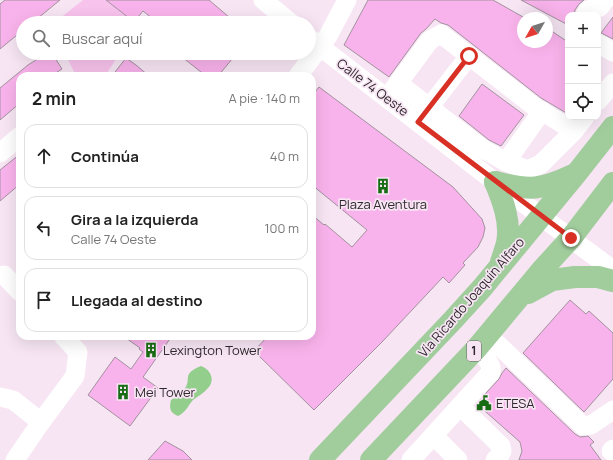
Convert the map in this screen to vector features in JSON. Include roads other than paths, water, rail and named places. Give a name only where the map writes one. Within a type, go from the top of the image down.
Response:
[{"type":"main road","name":"Vía Ricardo Joaquín Alfaro","points":[[320,460],[452,321],[499,268],[613,127]]},
{"type":"main road","points":[[495,182],[524,188],[536,188],[557,183],[576,174]]},
{"type":"main road","points":[[495,182],[505,207],[508,224],[507,242],[499,268]]},
{"type":"main road","name":"1","points":[[371,460],[482,342],[541,271],[571,238],[613,183]]},
{"type":"main road","points":[[520,297],[552,280],[575,277],[598,277],[613,281]]},
{"type":"street","points":[[263,0],[282,16]]},
{"type":"street","points":[[316,42],[328,36],[347,0]]},
{"type":"street","points":[[586,12],[588,10],[600,7],[605,0]]},
{"type":"street","points":[[387,98],[398,83],[430,40],[442,34],[535,107],[542,111],[579,124],[541,164],[528,170],[506,162],[423,114],[398,83]]},
{"type":"street","name":"Calle 74 Oeste","points":[[316,43],[387,98],[423,114],[495,182],[613,270]]},
{"type":"street","points":[[601,45],[613,52]]},
{"type":"street","points":[[423,114],[469,56]]},
{"type":"street","points":[[300,72],[306,60]]},
{"type":"street","points":[[601,97],[613,83]]},
{"type":"street","points":[[506,162],[542,111]]},
{"type":"street","points":[[0,153],[16,139]]},
{"type":"street","points":[[4,275],[16,288]]},
{"type":"street","points":[[15,460],[75,376],[78,352],[67,340]]},
{"type":"street","points":[[411,460],[492,371],[482,342]]},
{"type":"street","points":[[482,342],[583,426],[591,425],[613,410]]},
{"type":"street","points":[[0,397],[13,400],[42,422]]},
{"type":"street","points":[[460,406],[501,446],[502,451],[495,460]]},
{"type":"street","points":[[434,436],[458,460]]},
{"type":"place","name":"Plaza Aventura","points":[[383,186]]},
{"type":"place","name":"Lexington Tower","points":[[151,350]]},
{"type":"place","name":"Mei Tower","points":[[123,392]]},
{"type":"place","name":"ETESA","points":[[484,403]]}]
